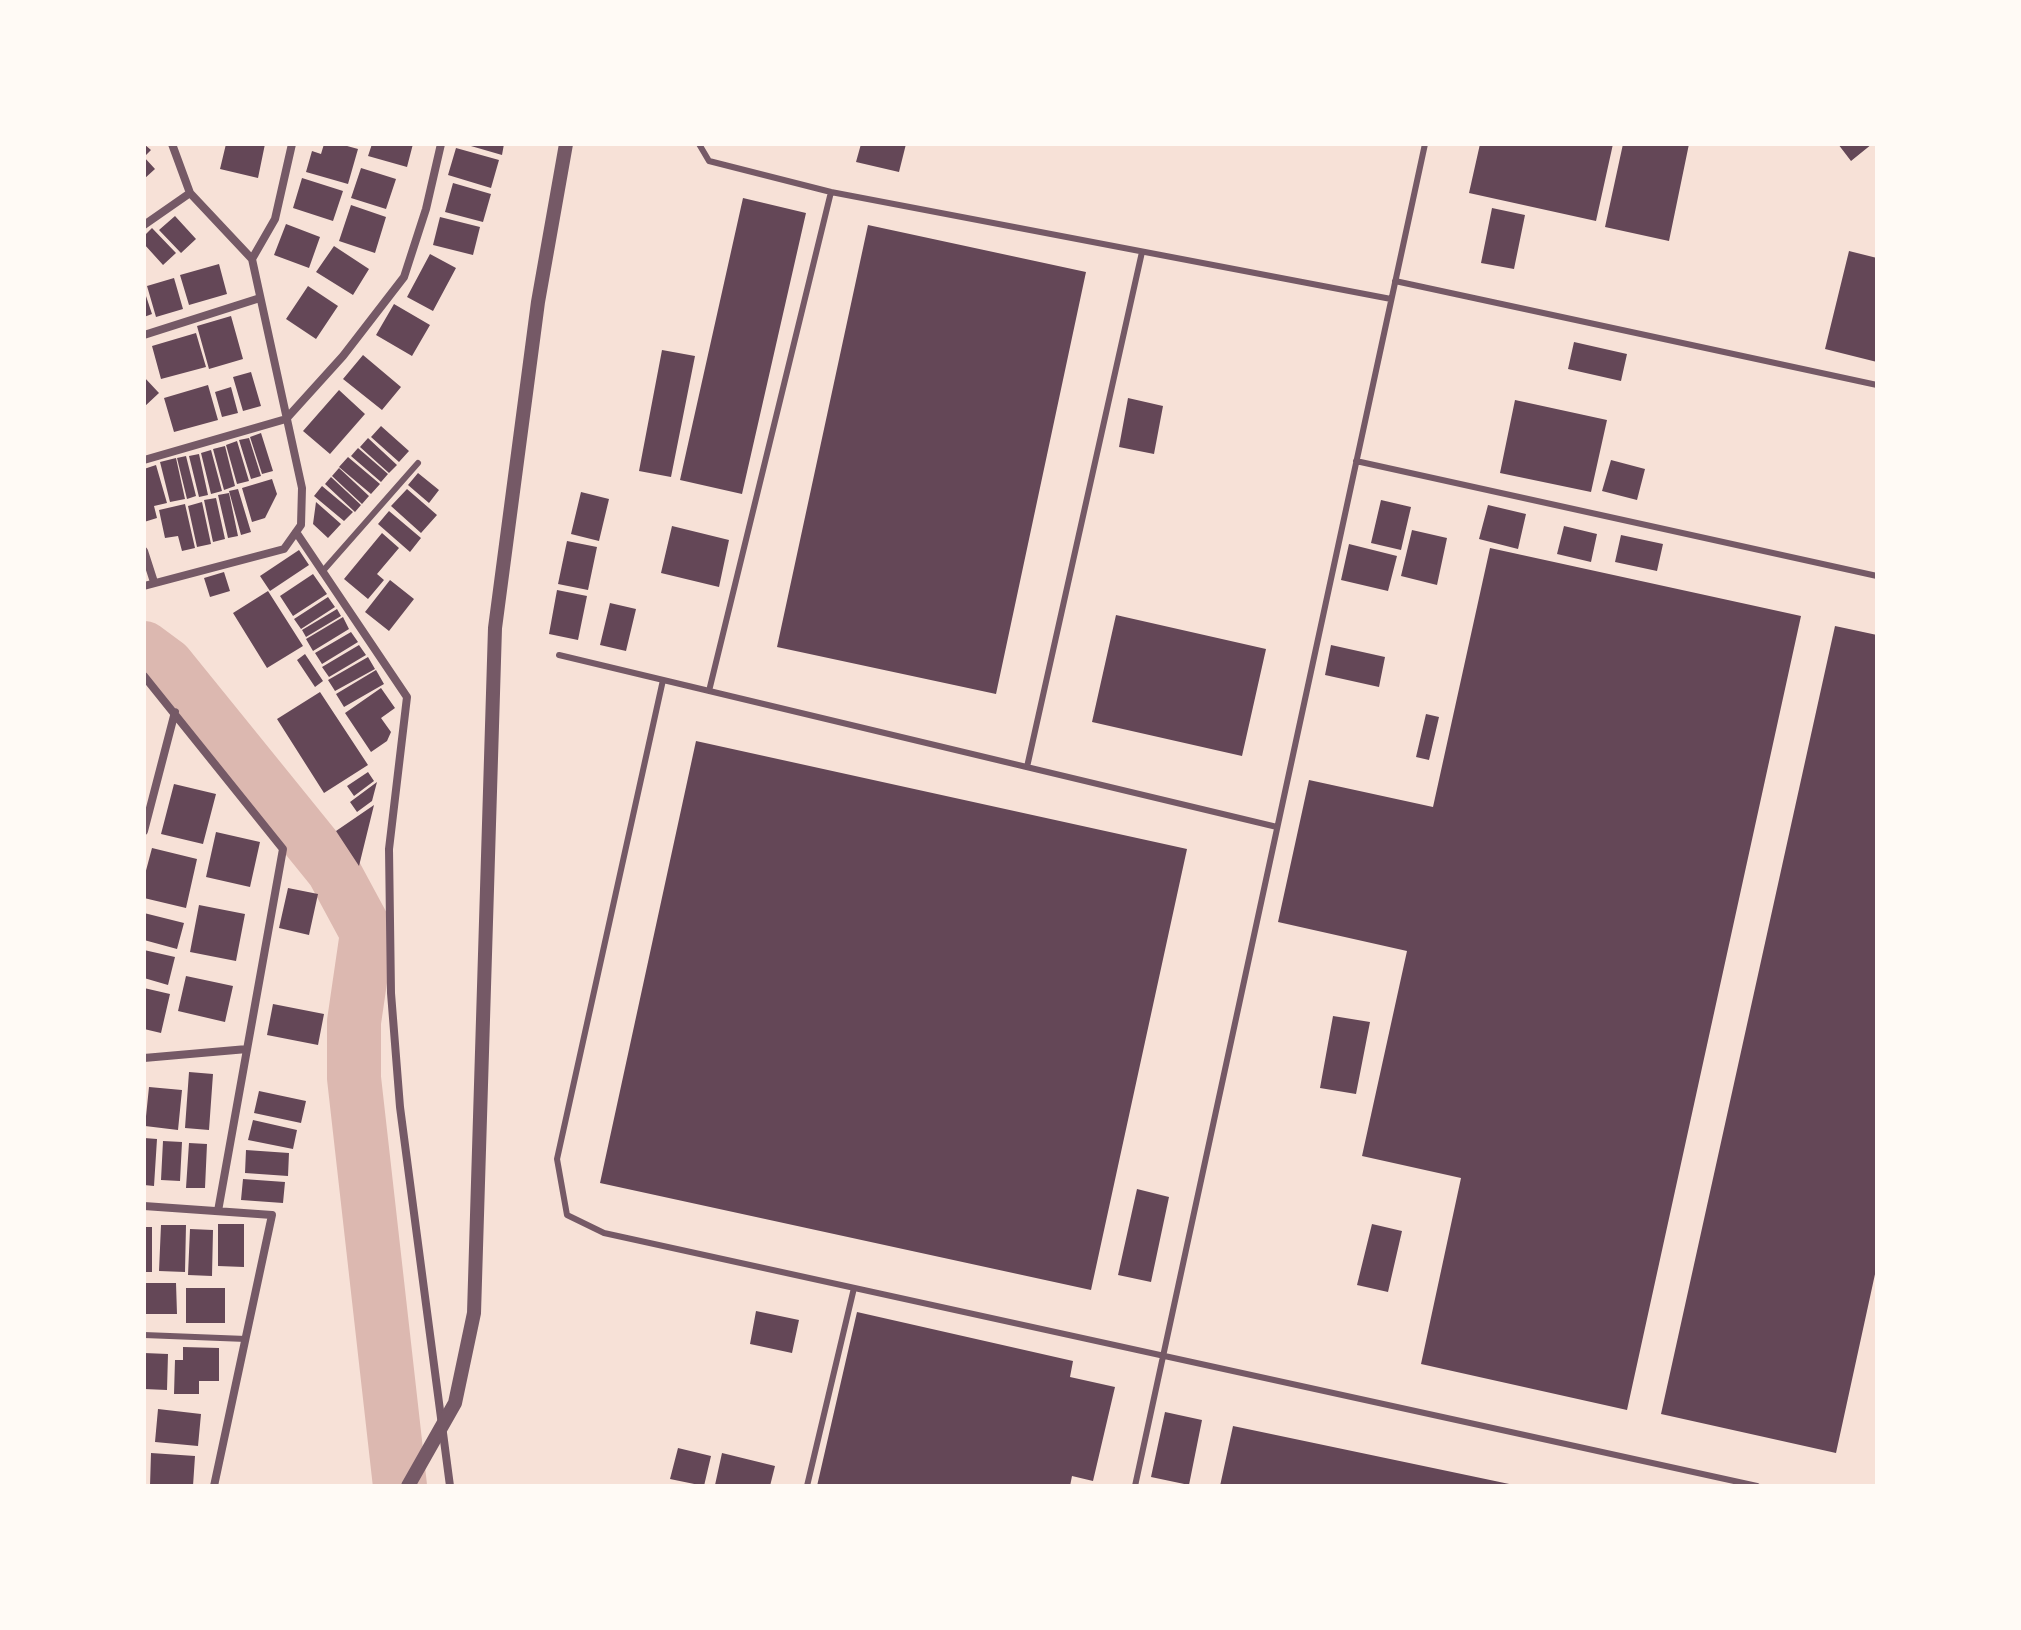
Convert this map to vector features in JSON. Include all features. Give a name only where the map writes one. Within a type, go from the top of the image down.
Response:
[{"type":"street","points":[[144,586],[284,549],[301,525],[302,488],[252,259],[190,193],[172,144]]},
{"type":"street","points":[[252,259],[275,219],[292,144]]},
{"type":"street","points":[[144,460],[286,419],[343,356],[404,277],[426,209],[441,144]]},
{"type":"street","points":[[408,1486],[455,1403],[474,1313],[495,628],[538,302],[566,144]]},
{"type":"street","points":[[144,225],[190,193]]},
{"type":"street","points":[[144,335],[260,298]]},
{"type":"street","points":[[296,532],[407,697],[389,849],[391,993],[400,1107],[450,1486]]},
{"type":"street","points":[[144,551],[154,582]]},
{"type":"street","points":[[144,676],[283,849],[218,1211]]},
{"type":"street","points":[[144,831],[175,712]]},
{"type":"street","points":[[144,1058],[247,1049]]},
{"type":"street","points":[[144,1206],[272,1215],[214,1486]]},
{"type":"lane","points":[[699,144],[709,161],[831,192],[1391,299]]},
{"type":"lane","points":[[1135,1486],[1425,144]]},
{"type":"lane","points":[[709,691],[831,192]]},
{"type":"lane","points":[[1027,767],[1142,252]]},
{"type":"lane","points":[[1395,281],[1877,385]]},
{"type":"lane","points":[[1356,461],[1877,576]]},
{"type":"lane","points":[[322,572],[418,463]]},
{"type":"lane","points":[[559,655],[1277,827]]},
{"type":"lane","points":[[663,680],[557,1159],[567,1215],[604,1233],[1757,1486]]},
{"type":"lane","points":[[807,1486],[854,1288]]},
{"type":"lane","points":[[144,1335],[246,1339]]},
{"type":"building","points":[[144,144],[151,150],[144,157]]},
{"type":"building","points":[[226,144],[265,144],[258,178],[220,169]]},
{"type":"building","points":[[324,144],[358,149],[348,184],[306,172],[312,151],[321,154]]},
{"type":"building","points":[[372,144],[413,144],[407,167],[368,156]]},
{"type":"building","points":[[464,144],[504,144],[502,155]]},
{"type":"building","points":[[861,144],[906,144],[899,172],[856,162]]},
{"type":"building","points":[[1480,144],[1613,144],[1596,221],[1469,193]]},
{"type":"building","points":[[1623,144],[1689,144],[1669,241],[1605,227]]},
{"type":"building","points":[[1838,144],[1872,144],[1851,161]]},
{"type":"building","points":[[456,148],[499,160],[491,188],[448,175]]},
{"type":"building","points":[[144,157],[155,169],[144,179]]},
{"type":"building","points":[[361,168],[396,179],[386,209],[351,198]]},
{"type":"building","points":[[302,178],[343,191],[333,221],[293,208]]},
{"type":"building","points":[[453,183],[491,194],[483,222],[445,212]]},
{"type":"building","points":[[743,198],[806,213],[742,494],[680,480]]},
{"type":"building","points":[[351,205],[386,217],[375,253],[339,241]]},
{"type":"building","points":[[1492,208],[1525,215],[1514,269],[1481,263]]},
{"type":"building","points":[[175,216],[196,239],[181,253],[159,230]]},
{"type":"building","points":[[440,217],[480,227],[473,255],[433,245]]},
{"type":"building","points":[[286,224],[320,237],[309,268],[274,255]]},
{"type":"building","points":[[868,225],[1086,272],[996,694],[777,647]]},
{"type":"building","points":[[152,228],[176,253],[163,265],[144,244],[144,236]]},
{"type":"building","points":[[334,246],[369,269],[353,295],[316,272]]},
{"type":"building","points":[[1849,251],[1877,258],[1877,362],[1825,349]]},
{"type":"building","points":[[430,254],[456,268],[433,311],[407,297]]},
{"type":"building","points":[[219,264],[227,294],[189,305],[180,275]]},
{"type":"building","points":[[174,278],[183,309],[156,317],[147,286]]},
{"type":"building","points":[[308,286],[338,306],[316,339],[286,319]]},
{"type":"building","points":[[144,290],[152,314],[144,317]]},
{"type":"building","points":[[394,304],[430,325],[412,356],[376,335]]},
{"type":"building","points":[[231,316],[243,359],[209,369],[197,326]]},
{"type":"building","points":[[196,333],[206,367],[161,379],[152,346]]},
{"type":"building","points":[[1574,342],[1627,354],[1621,381],[1568,369]]},
{"type":"building","points":[[662,350],[695,356],[671,477],[639,471]]},
{"type":"building","points":[[363,355],[401,387],[382,410],[343,379]]},
{"type":"building","points":[[251,372],[261,406],[243,411],[233,377]]},
{"type":"building","points":[[144,377],[159,393],[144,407]]},
{"type":"building","points":[[208,385],[218,420],[174,432],[164,398]]},
{"type":"building","points":[[231,387],[238,413],[222,417],[215,392]]},
{"type":"building","points":[[339,390],[365,414],[330,454],[303,431]]},
{"type":"building","points":[[1128,398],[1163,406],[1154,454],[1119,447]]},
{"type":"building","points":[[1515,400],[1607,420],[1591,492],[1500,473]]},
{"type":"building","points":[[381,426],[409,451],[399,462],[371,437]]},
{"type":"building","points":[[261,433],[273,471],[262,474],[250,437]]},
{"type":"building","points":[[249,438],[261,476],[251,479],[239,440]]},
{"type":"building","points":[[368,438],[397,465],[389,473],[360,447]]},
{"type":"building","points":[[237,441],[249,481],[237,484],[226,445]]},
{"type":"building","points":[[225,446],[235,486],[224,490],[213,449]]},
{"type":"building","points":[[358,448],[388,474],[381,482],[351,456]]},
{"type":"building","points":[[211,450],[222,491],[211,494],[201,453]]},
{"type":"building","points":[[199,454],[208,495],[199,497],[189,456]]},
{"type":"building","points":[[186,456],[196,496],[187,499],[177,458]]},
{"type":"building","points":[[348,457],[380,484],[371,494],[339,467]]},
{"type":"building","points":[[176,458],[185,499],[170,502],[160,462]]},
{"type":"building","points":[[1611,460],[1645,469],[1637,500],[1602,491]]},
{"type":"building","points":[[156,465],[167,503],[154,506],[157,518],[144,522],[144,469]]},
{"type":"building","points":[[339,468],[369,496],[362,504],[332,476]]},
{"type":"building","points":[[418,473],[439,490],[429,503],[408,485]]},
{"type":"building","points":[[331,477],[361,505],[355,512],[325,484]]},
{"type":"building","points":[[272,479],[277,494],[265,518],[252,522],[242,488]]},
{"type":"building","points":[[322,486],[353,512],[344,521],[314,496]]},
{"type":"building","points":[[238,489],[251,532],[241,535],[229,491]]},
{"type":"building","points":[[407,489],[437,515],[421,533],[391,506]]},
{"type":"building","points":[[581,492],[609,499],[599,541],[571,534]]},
{"type":"building","points":[[229,493],[238,536],[228,538],[218,495]]},
{"type":"building","points":[[216,498],[225,539],[213,542],[204,500]]},
{"type":"building","points":[[1381,500],[1411,507],[1401,550],[1371,543]]},
{"type":"building","points":[[202,502],[211,544],[197,547],[188,506]]},
{"type":"building","points":[[316,502],[341,524],[328,538],[313,524]]},
{"type":"building","points":[[185,504],[195,548],[182,551],[178,536],[165,538],[159,510]]},
{"type":"building","points":[[1488,505],[1526,514],[1518,549],[1479,539]]},
{"type":"building","points":[[389,511],[421,538],[410,552],[378,524]]},
{"type":"building","points":[[672,526],[729,540],[719,587],[661,573]]},
{"type":"building","points":[[1564,526],[1597,534],[1591,562],[1557,554]]},
{"type":"building","points":[[1412,530],[1447,538],[1437,585],[1401,576]]},
{"type":"building","points":[[382,533],[399,548],[377,574],[384,580],[368,599],[344,579]]},
{"type":"building","points":[[1621,535],[1663,544],[1657,571],[1615,562]]},
{"type":"building","points":[[567,541],[597,547],[588,590],[558,584]]},
{"type":"building","points":[[1349,544],[1397,556],[1388,591],[1341,580]]},
{"type":"building","points":[[1490,548],[1801,616],[1627,1410],[1421,1364],[1461,1178],[1362,1156],[1407,951],[1278,922],[1309,780],[1433,807]]},
{"type":"building","points":[[299,550],[309,565],[270,591],[260,576]]},
{"type":"building","points":[[224,572],[230,591],[210,597],[204,578]]},
{"type":"building","points":[[313,574],[327,594],[293,616],[280,596]]},
{"type":"building","points":[[390,580],[414,599],[389,631],[365,612]]},
{"type":"building","points":[[557,590],[587,596],[578,640],[549,634]]},
{"type":"building","points":[[268,591],[303,646],[267,668],[233,613]]},
{"type":"building","points":[[328,597],[335,607],[301,629],[294,619]]},
{"type":"building","points":[[610,603],[636,609],[626,651],[600,645]]},
{"type":"building","points":[[337,609],[341,616],[306,637],[302,630]]},
{"type":"building","points":[[1116,615],[1266,649],[1242,756],[1092,722]]},
{"type":"building","points":[[343,617],[349,629],[313,651],[306,639]]},
{"type":"building","points":[[1835,626],[1877,635],[1877,1265],[1836,1453],[1661,1414]]},
{"type":"building","points":[[351,632],[358,642],[322,664],[315,653]]},
{"type":"building","points":[[359,645],[366,655],[329,677],[322,667]]},
{"type":"building","points":[[1331,645],[1385,657],[1379,687],[1325,675]]},
{"type":"building","points":[[305,654],[323,681],[315,687],[297,660]]},
{"type":"building","points":[[368,657],[375,669],[335,691],[328,680]]},
{"type":"building","points":[[376,670],[384,684],[344,707],[336,694]]},
{"type":"building","points":[[381,688],[395,708],[381,718],[391,732],[387,741],[371,752],[345,713]]},
{"type":"building","points":[[320,692],[368,765],[324,793],[277,719]]},
{"type":"building","points":[[1426,714],[1439,717],[1429,760],[1416,757]]},
{"type":"building","points":[[696,741],[1187,849],[1091,1290],[600,1183]]},
{"type":"building","points":[[368,772],[374,781],[354,796],[347,786]]},
{"type":"building","points":[[377,782],[372,801],[357,812],[350,802]]},
{"type":"building","points":[[174,784],[216,794],[203,844],[161,834]]},
{"type":"building","points":[[374,805],[359,866],[336,831]]},
{"type":"building","points":[[216,832],[260,842],[250,887],[206,877]]},
{"type":"building","points":[[152,848],[197,859],[186,908],[144,898],[144,878]]},
{"type":"building","points":[[288,888],[318,894],[309,935],[279,928]]},
{"type":"building","points":[[199,905],[245,914],[236,961],[190,952]]},
{"type":"building","points":[[144,913],[184,923],[177,949],[144,940]]},
{"type":"building","points":[[144,950],[175,957],[168,985],[144,978]]},
{"type":"building","points":[[186,976],[233,986],[225,1022],[178,1011]]},
{"type":"building","points":[[144,988],[170,994],[161,1033],[144,1029]]},
{"type":"building","points":[[273,1004],[324,1014],[318,1045],[267,1035]]},
{"type":"building","points":[[1333,1016],[1370,1022],[1356,1094],[1320,1088]]},
{"type":"building","points":[[189,1072],[213,1074],[209,1130],[185,1128]]},
{"type":"building","points":[[149,1087],[182,1090],[178,1130],[145,1126]]},
{"type":"building","points":[[259,1091],[306,1101],[301,1123],[254,1113]]},
{"type":"building","points":[[253,1120],[297,1130],[293,1149],[248,1140]]},
{"type":"building","points":[[144,1138],[157,1139],[154,1186],[144,1185]]},
{"type":"building","points":[[163,1141],[182,1142],[180,1181],[161,1180]]},
{"type":"building","points":[[189,1143],[207,1144],[205,1188],[186,1188]]},
{"type":"building","points":[[246,1150],[289,1153],[288,1176],[245,1173]]},
{"type":"building","points":[[243,1179],[285,1182],[283,1203],[241,1200]]},
{"type":"building","points":[[1137,1189],[1169,1197],[1151,1282],[1118,1275]]},
{"type":"building","points":[[218,1224],[244,1224],[244,1267],[218,1266]]},
{"type":"building","points":[[1372,1224],[1402,1231],[1388,1292],[1357,1285]]},
{"type":"building","points":[[161,1225],[186,1225],[185,1272],[159,1271]]},
{"type":"building","points":[[144,1227],[152,1227],[152,1272],[144,1272]]},
{"type":"building","points":[[190,1229],[213,1230],[212,1276],[188,1275]]},
{"type":"building","points":[[144,1283],[176,1283],[177,1314],[144,1314]]},
{"type":"building","points":[[186,1288],[225,1288],[225,1323],[186,1323]]},
{"type":"building","points":[[756,1311],[799,1320],[792,1353],[750,1344]]},
{"type":"building","points":[[857,1312],[1073,1361],[1070,1377],[1115,1387],[1093,1481],[1072,1476],[1070,1486],[817,1486]]},
{"type":"building","points":[[183,1347],[219,1348],[219,1381],[199,1381],[199,1394],[174,1394],[175,1360],[183,1360]]},
{"type":"building","points":[[144,1353],[168,1354],[167,1390],[144,1389]]},
{"type":"building","points":[[158,1409],[201,1414],[198,1446],[155,1442]]},
{"type":"building","points":[[1165,1412],[1202,1420],[1189,1485],[1151,1477]]},
{"type":"building","points":[[1233,1426],[1514,1485],[1514,1486],[1220,1486]]},
{"type":"building","points":[[678,1448],[711,1456],[704,1486],[670,1479]]},
{"type":"building","points":[[151,1453],[195,1456],[193,1486],[150,1486]]},
{"type":"building","points":[[722,1453],[775,1466],[770,1486],[715,1485]]},
{"type":"waterway","points":[[144,648],[167,665],[333,870],[367,933],[354,1022],[354,1078],[400,1486]]}]
